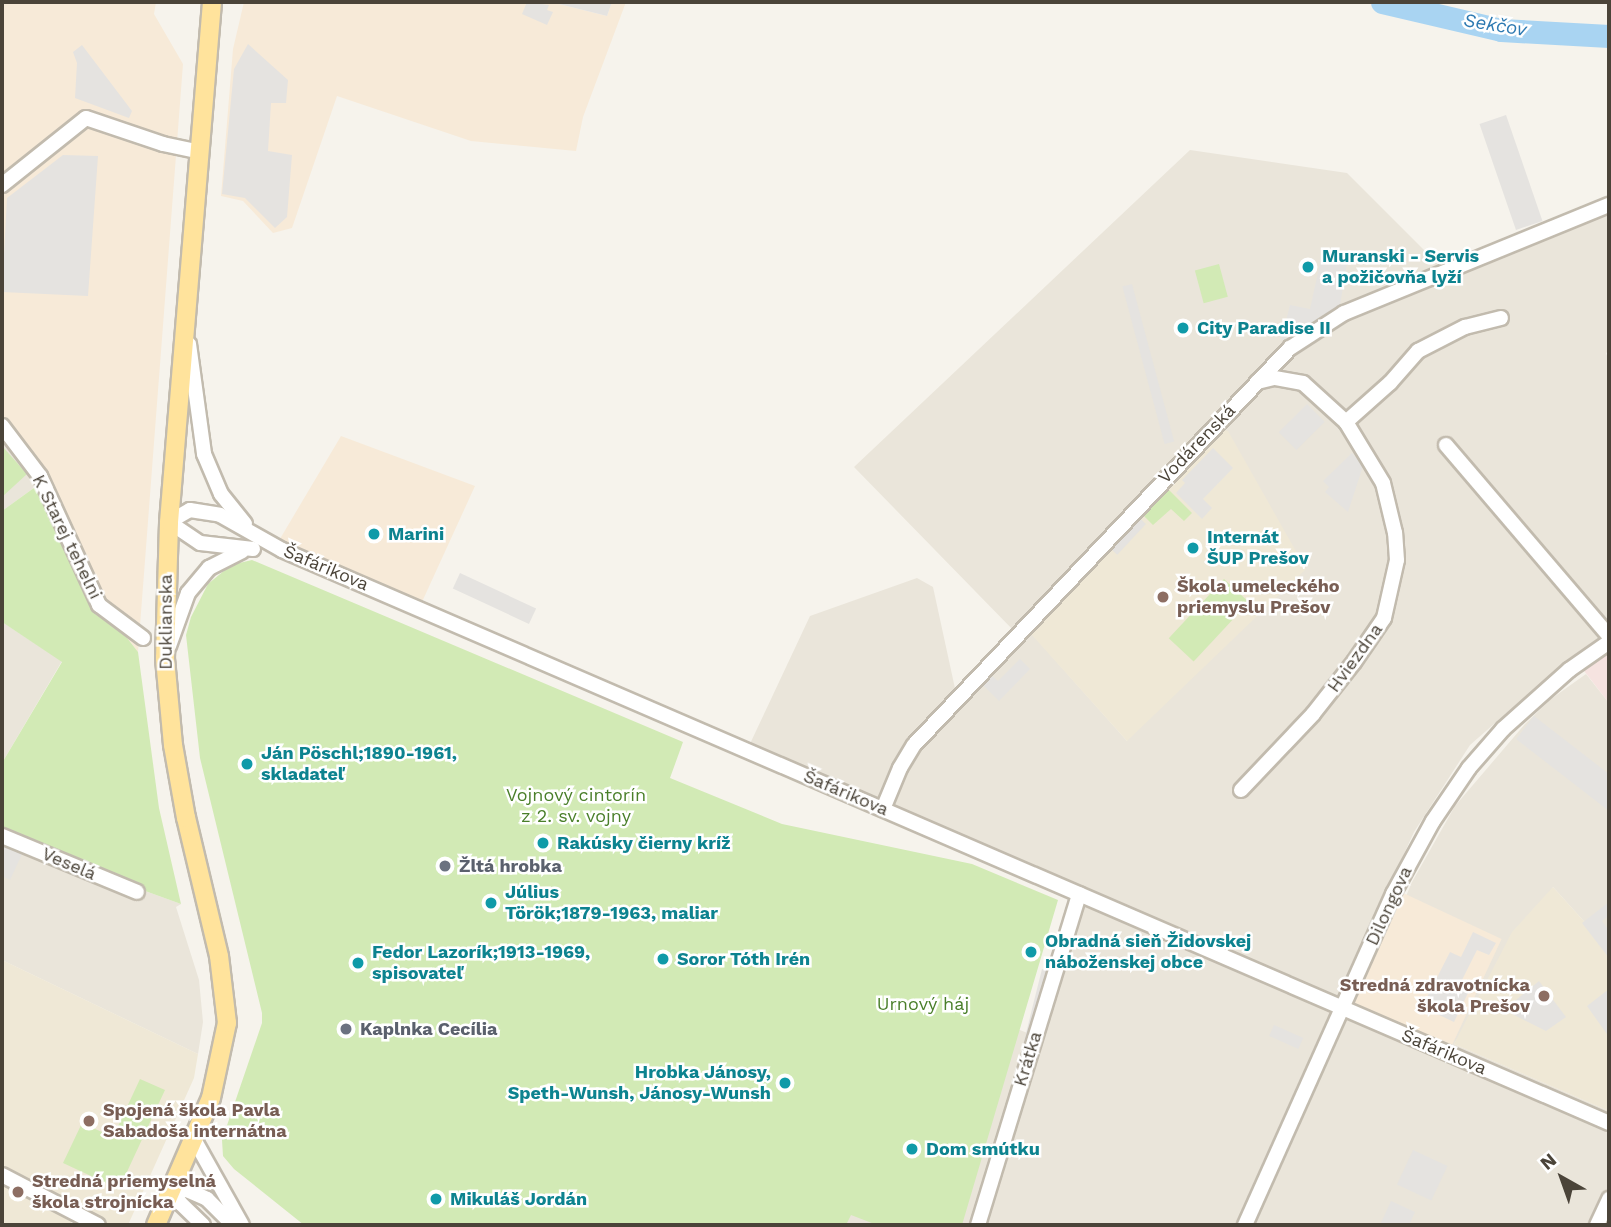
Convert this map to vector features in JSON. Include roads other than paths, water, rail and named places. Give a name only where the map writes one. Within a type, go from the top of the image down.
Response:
[{"type":"main road","name":"Duklianska","points":[[156,1225],[195,1141],[220,1067],[227,1023],[219,956],[186,818],[173,745],[165,658],[169,522],[197,151],[212,2]]},
{"type":"street","points":[[2,185],[86,118],[163,144],[197,151]]},
{"type":"street","name":"Vodárenská","points":[[883,809],[900,768],[914,745],[1290,348],[1345,313],[1609,205]]},
{"type":"street","points":[[185,318],[204,454],[220,494],[248,528]]},
{"type":"street","points":[[1346,422],[1390,383],[1418,351],[1465,327],[1502,318]]},
{"type":"street","name":"Hviezdna","points":[[1241,790],[1313,714],[1384,618],[1393,588],[1397,561],[1395,533],[1386,492],[1367,451],[1346,422],[1303,383],[1291,378],[1274,378],[1255,383]]},
{"type":"street","name":"K Starej tehelni","points":[[2,426],[40,476],[99,605],[143,638]]},
{"type":"street","points":[[1446,444],[1609,636]]},
{"type":"street","name":"Šafárikova","points":[[169,522],[190,510],[205,510],[248,528],[282,550],[1609,1122]]},
{"type":"street","points":[[169,522],[200,543],[282,550]]},
{"type":"street","points":[[165,658],[188,593],[209,568],[234,552],[253,549]]},
{"type":"street","name":"Dilongova","points":[[1245,1225],[1406,866],[1453,790],[1509,724],[1569,670],[1609,642]]},
{"type":"street","name":"Veselá","points":[[2,836],[137,892]]},
{"type":"street","name":"Krátka","points":[[978,1225],[1079,894]]},
{"type":"street","points":[[195,1141],[242,1225]]},
{"type":"street","points":[[2,1175],[98,1225]]},
{"type":"street","points":[[173,1191],[180,1203],[203,1225]]},
{"type":"street","points":[[173,1191],[187,1191],[207,1199],[233,1225]]},
{"type":"street","points":[[1597,1225],[1609,1199]]},
{"type":"waterway","name":"Sekčov","points":[[1382,2],[1501,30],[1609,36]]},
{"type":"place","name":"Muranski - Servis a požičovňa lyží","points":[[1308,267]]},
{"type":"place","name":"City Paradise II","points":[[1183,328]]},
{"type":"place","name":"Marini","points":[[374,534]]},
{"type":"place","name":"Internát ŠUP Prešov","points":[[1193,548]]},
{"type":"place","name":"Škola umeleckého priemyslu Prešov","points":[[1163,597]]},
{"type":"place","name":"Ján Pöschl;1890-1961, skladateľ","points":[[247,764]]},
{"type":"place","name":"Rakúsky čierny kríž","points":[[543,843]]},
{"type":"place","name":"Žltá hrobka","points":[[445,866]]},
{"type":"place","name":"Július Török;1879-1963, maliar","points":[[491,903]]},
{"type":"place","name":"Obradná sieň Židovskej náboženskej obce","points":[[1031,952]]},
{"type":"place","name":"Soror Tóth Irén","points":[[663,959]]},
{"type":"place","name":"Fedor Lazorík;1913-1969, spisovateľ","points":[[358,963]]},
{"type":"place","name":"Stredná zdravotnícka škola Prešov","points":[[1544,996]]},
{"type":"place","name":"Kaplnka Cecília","points":[[346,1029]]},
{"type":"place","name":"Hrobka Jánosy, Speth-Wunsh, Jánosy-Wunsh","points":[[785,1083]]},
{"type":"place","name":"Spojená škola Pavla Sabadoša internátna","points":[[89,1121]]},
{"type":"place","name":"Dom smútku","points":[[912,1149]]},
{"type":"place","name":"Stredná priemyselná škola strojnícka","points":[[18,1192]]},
{"type":"place","name":"Mikuláš Jordán","points":[[436,1199]]},
{"type":"park label","name":"Vojnový cintorín z 2. sv. vojny","points":[[576,806]]},
{"type":"park label","name":"Urnový háj","points":[[923,1004]]}]
